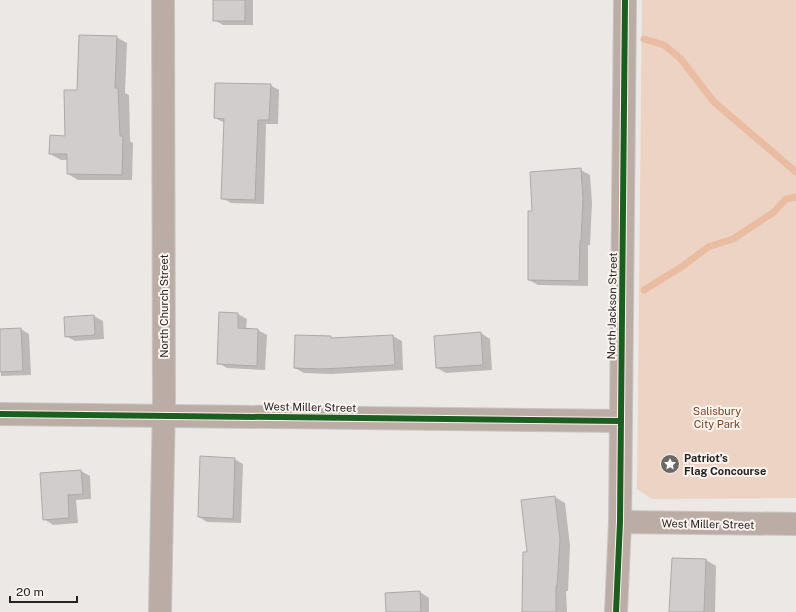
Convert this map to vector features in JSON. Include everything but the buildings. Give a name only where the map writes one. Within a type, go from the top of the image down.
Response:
[{"type":"street","name":"North Church Street","points":[[160,612],[164,416],[162,0]]},
{"type":"street","name":"North Jackson Street","points":[[616,612],[620,522],[624,0]]},
{"type":"street","name":"West Miller Street","points":[[0,414],[621,421]]},
{"type":"street","name":"West Miller Street","points":[[620,522],[796,524]]},
{"type":"green space","name":"Salisbury City Park","points":[[642,0],[796,0],[796,498],[652,499],[637,489]]},
{"type":"waterway","points":[[644,39],[664,45],[680,58],[714,102],[796,172]]},
{"type":"waterway","points":[[644,290],[683,266],[708,247],[733,239],[774,212],[786,199],[796,197]]},
{"type":"cycle path","points":[[616,612],[620,522],[625,0]]},
{"type":"cycle path","points":[[0,414],[621,421]]},
{"type":"place","name":"Patriot’s Flag Concourse","points":[[670,464]]}]
